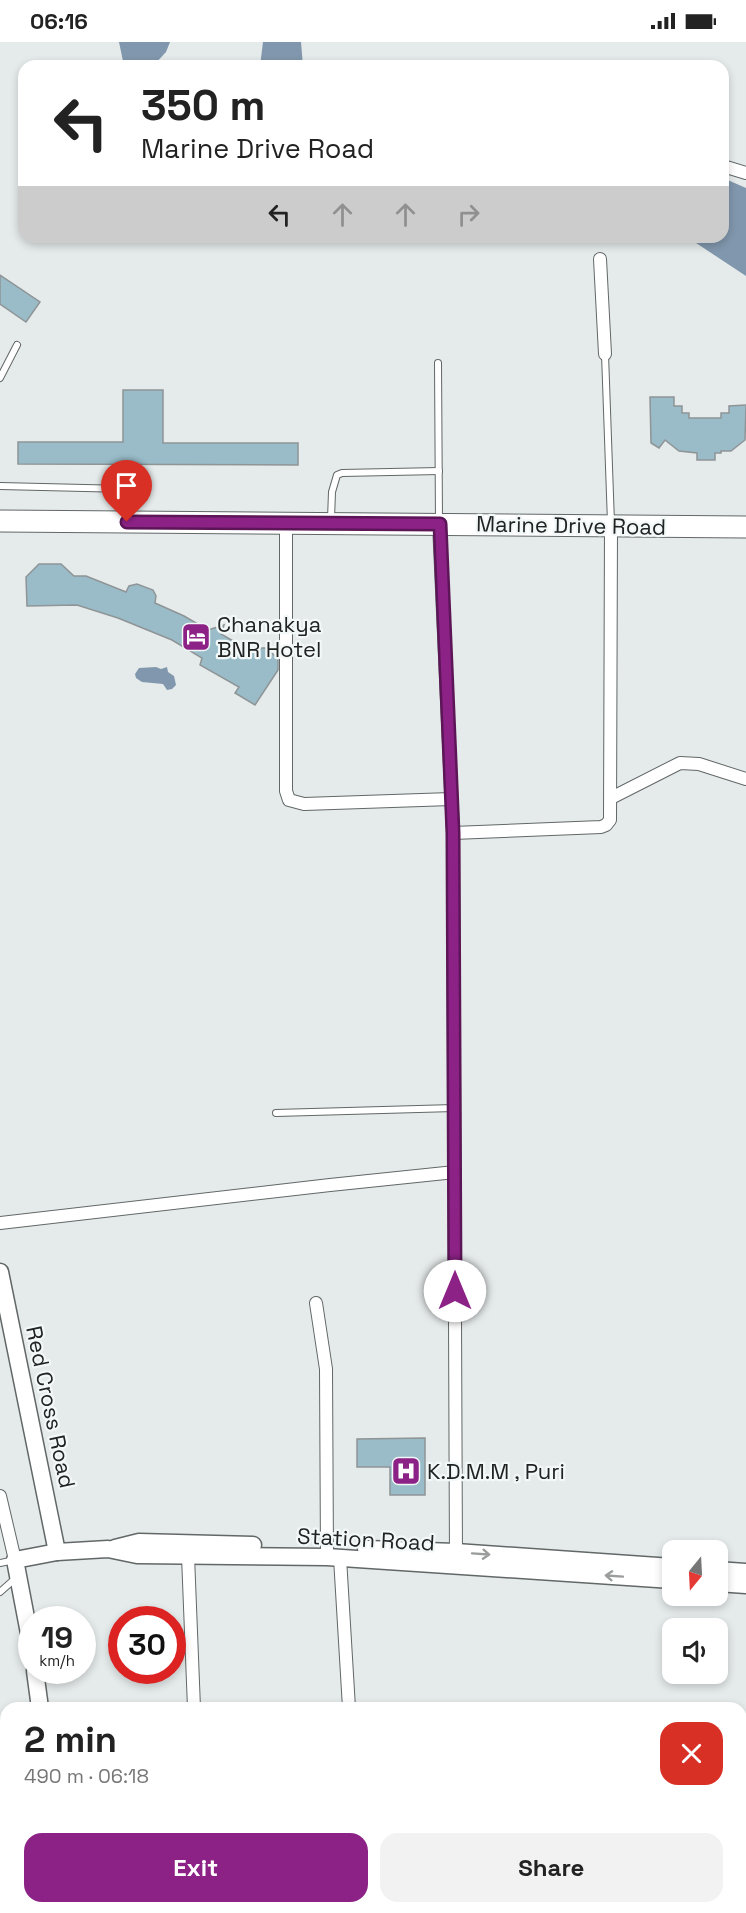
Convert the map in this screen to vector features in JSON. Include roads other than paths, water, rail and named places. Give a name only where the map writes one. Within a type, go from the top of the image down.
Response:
[{"type":"highway","name":"Marine Drive Road","points":[[0,521],[746,527]]},
{"type":"main road","name":"Red Cross Road","points":[[0,1272],[57,1552]]},
{"type":"main road","points":[[108,1549],[139,1542],[331,1554]]},
{"type":"main road","name":"Station Road","points":[[12,1566],[57,1552],[108,1549],[137,1555],[331,1554],[456,1559],[662,1579]]},
{"type":"main road","points":[[456,1559],[662,1567]]},
{"type":"main road","points":[[12,1566],[22,1606]]},
{"type":"main road","points":[[728,1571],[746,1572]]},
{"type":"main road","points":[[728,1584],[746,1585]]},
{"type":"main road","points":[[36,1684],[38,1702]]},
{"type":"street","points":[[729,168],[746,173]]},
{"type":"street","points":[[600,258],[605,354]]},
{"type":"street","points":[[286,523],[286,791],[289,800],[304,804],[452,799]]},
{"type":"street","points":[[440,524],[453,833],[456,1559]]},
{"type":"street","points":[[453,833],[601,827],[610,820],[611,526]]},
{"type":"street","points":[[611,798],[680,763],[699,764],[746,779]]},
{"type":"street","points":[[0,1223],[455,1172]]},
{"type":"street","points":[[316,1303],[326,1369],[331,1554],[348,1702]]},
{"type":"street","points":[[0,1496],[12,1566]]},
{"type":"street","points":[[188,1556],[194,1702]]},
{"type":"lane","points":[[0,378],[17,345]]},
{"type":"lane","points":[[605,354],[611,526]]},
{"type":"lane","points":[[438,363],[440,524]]},
{"type":"lane","points":[[330,523],[332,492],[337,475],[342,473],[439,471]]},
{"type":"lane","points":[[0,486],[128,489]]},
{"type":"lane","points":[[276,1113],[454,1108]]},
{"type":"lane","points":[[0,1592],[12,1566]]},
{"type":"water","points":[[119,42],[170,42],[166,52],[159,60],[123,60]]},
{"type":"water","points":[[263,42],[301,42],[302,60],[261,60]]},
{"type":"water","points":[[729,181],[746,188],[746,276],[696,243],[729,243]]},
{"type":"water","points":[[167,667],[168,672],[174,676],[176,685],[172,689],[167,690],[163,684],[142,682],[136,678],[135,674],[139,668],[161,669]]},
{"type":"place","name":"Chanakya BNR Hotel","points":[[196,637]]},
{"type":"place","name":"K.D.M.M , Puri","points":[[406,1471]]}]
